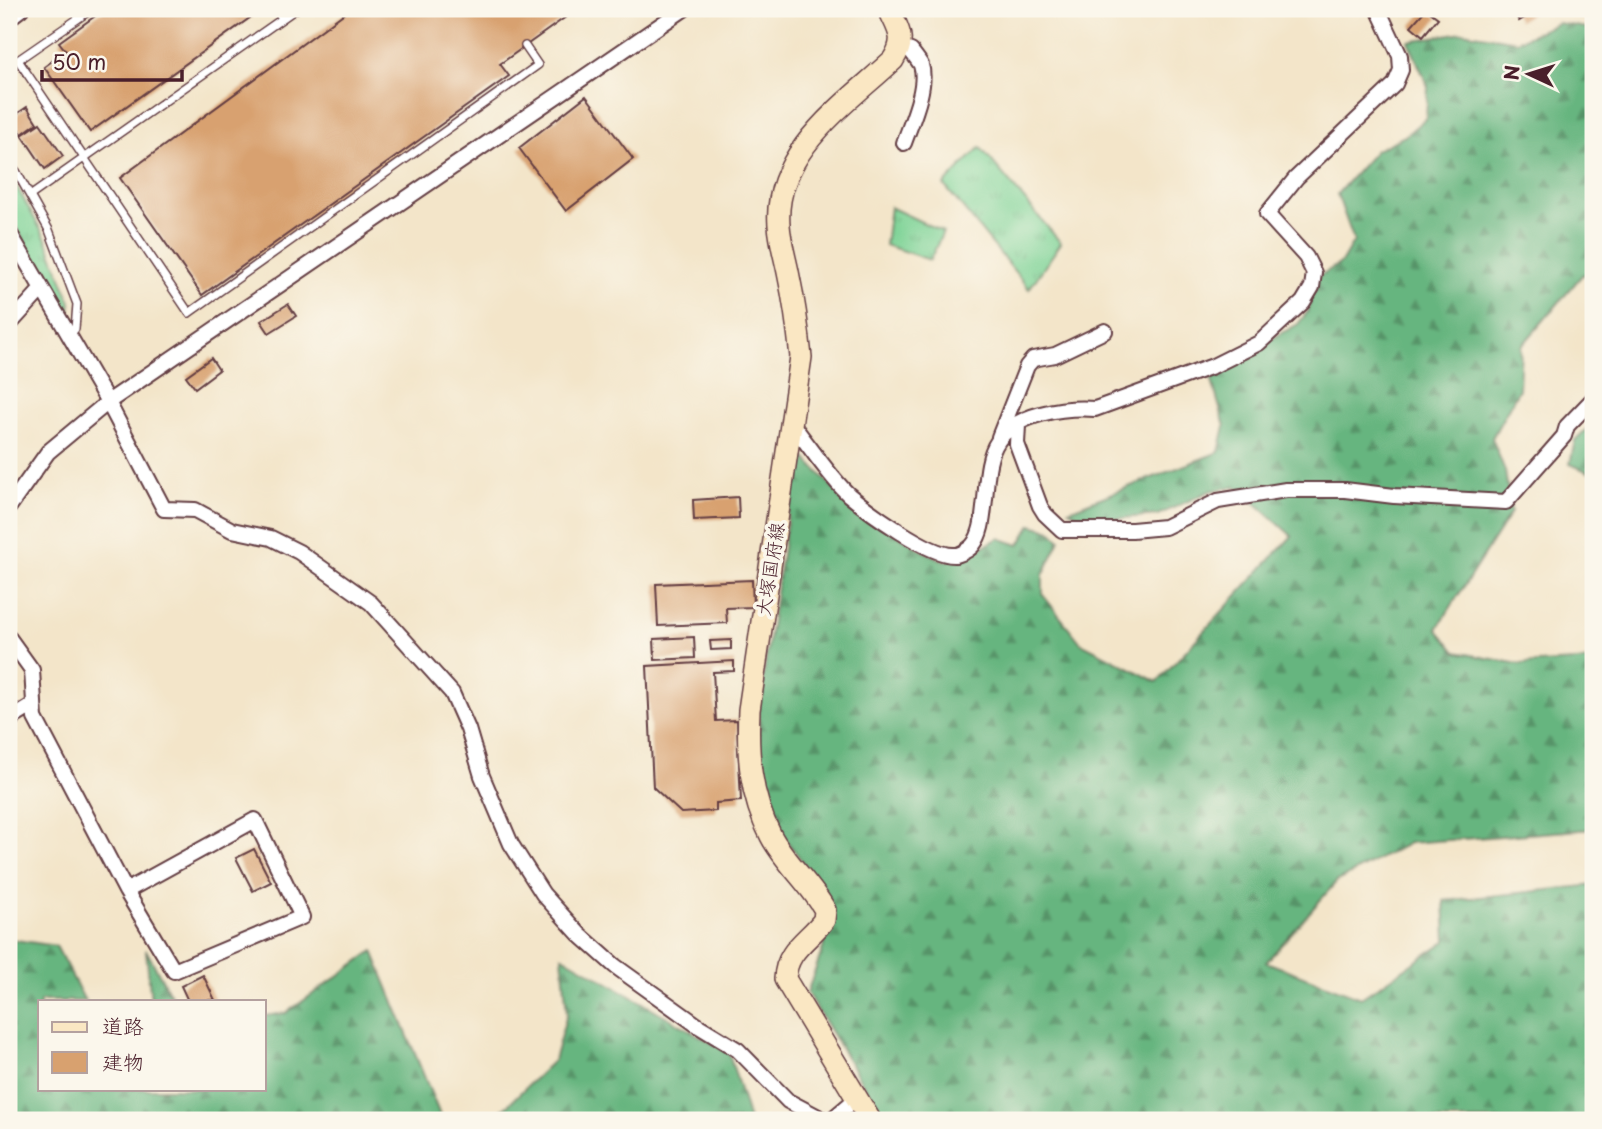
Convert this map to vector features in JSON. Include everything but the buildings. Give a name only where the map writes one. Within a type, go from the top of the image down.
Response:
[{"type":"main road","points":[[889,9],[901,36],[901,48]]},
{"type":"main road","name":"大塚国府線","points":[[870,1120],[785,979],[785,967],[791,954],[824,920],[825,910],[771,837],[750,777],[747,742],[748,710],[801,357],[797,317],[779,225],[780,201],[795,159],[814,134],[893,60],[901,48]]},
{"type":"street","points":[[9,18],[21,9]]},
{"type":"street","points":[[9,507],[48,452],[108,402],[684,9]]},
{"type":"street","points":[[997,442],[1024,419],[1035,414],[1081,408],[1095,409],[1213,366],[1259,343],[1303,302],[1312,287],[1314,273],[1306,257],[1267,214],[1296,178],[1395,84],[1401,70],[1400,56],[1378,9]]},
{"type":"street","points":[[901,48],[911,51],[921,65],[920,98],[904,143]]},
{"type":"street","points":[[9,232],[108,402],[164,509],[195,510],[232,530],[271,538],[299,552],[371,603],[452,693],[468,729],[482,776],[511,844],[543,894],[579,934],[615,966],[738,1050],[788,1101],[824,1120]]},
{"type":"street","points":[[9,325],[41,290]]},
{"type":"street","points":[[792,424],[848,494],[925,547],[944,554],[957,555],[972,546],[981,529],[990,460],[1027,366],[1033,359],[1055,355],[1105,331]]},
{"type":"street","points":[[1018,425],[1017,444],[1040,506],[1053,523],[1062,530],[1132,530],[1165,527],[1217,501],[1286,490],[1345,490],[1394,496],[1506,502],[1564,436],[1567,426],[1593,399]]},
{"type":"street","points":[[9,638],[32,670],[35,718],[126,891],[174,971],[302,917],[255,820],[126,891]]},
{"type":"street","points":[[9,720],[33,705]]},
{"type":"street","points":[[831,1120],[857,1098]]},
{"type":"lane","points":[[92,9],[18,60],[189,313],[538,65],[525,46]]},
{"type":"lane","points":[[276,9],[282,18]]},
{"type":"lane","points":[[30,195],[296,9]]},
{"type":"lane","points":[[9,164],[16,171],[49,230],[77,304],[75,329],[68,336]]},
{"type":"green space","points":[[1558,23],[1593,29],[1593,280],[1583,274],[1521,347],[1519,389],[1492,438],[1505,471],[1511,512],[1437,629],[1456,652],[1519,664],[1593,660],[1593,829],[1409,843],[1337,881],[1266,962],[1361,998],[1446,941],[1444,901],[1593,885],[1593,1120],[885,1120],[807,993],[831,926],[827,894],[778,829],[758,775],[759,705],[797,455],[801,453],[846,502],[925,552],[945,561],[962,558],[999,538],[1019,545],[1031,525],[1050,530],[1060,540],[1043,575],[1043,595],[1081,643],[1157,682],[1292,536],[1236,486],[1210,491],[1158,515],[1090,521],[1069,510],[1219,452],[1225,426],[1210,374],[1298,324],[1308,311],[1316,278],[1341,263],[1354,241],[1337,194],[1376,150],[1405,136],[1426,118],[1428,86],[1408,41],[1463,32],[1517,41]]},
{"type":"green space","points":[[980,147],[1061,243],[1029,289],[944,185]]},
{"type":"green space","points":[[9,173],[46,239],[71,303],[68,321],[9,214]]},
{"type":"green space","points":[[890,207],[943,232],[930,260],[885,245]]},
{"type":"green space","points":[[1593,423],[1593,474],[1570,464],[1575,440]]},
{"type":"green space","points":[[9,939],[56,946],[84,1000],[38,1000],[38,1090],[266,1090],[266,1016],[286,1013],[373,951],[442,1120],[9,1120]]},
{"type":"green space","points":[[146,950],[173,1000],[151,1000]]},
{"type":"green space","points":[[562,956],[729,1053],[749,1120],[492,1120],[554,1060],[567,1014]]}]
